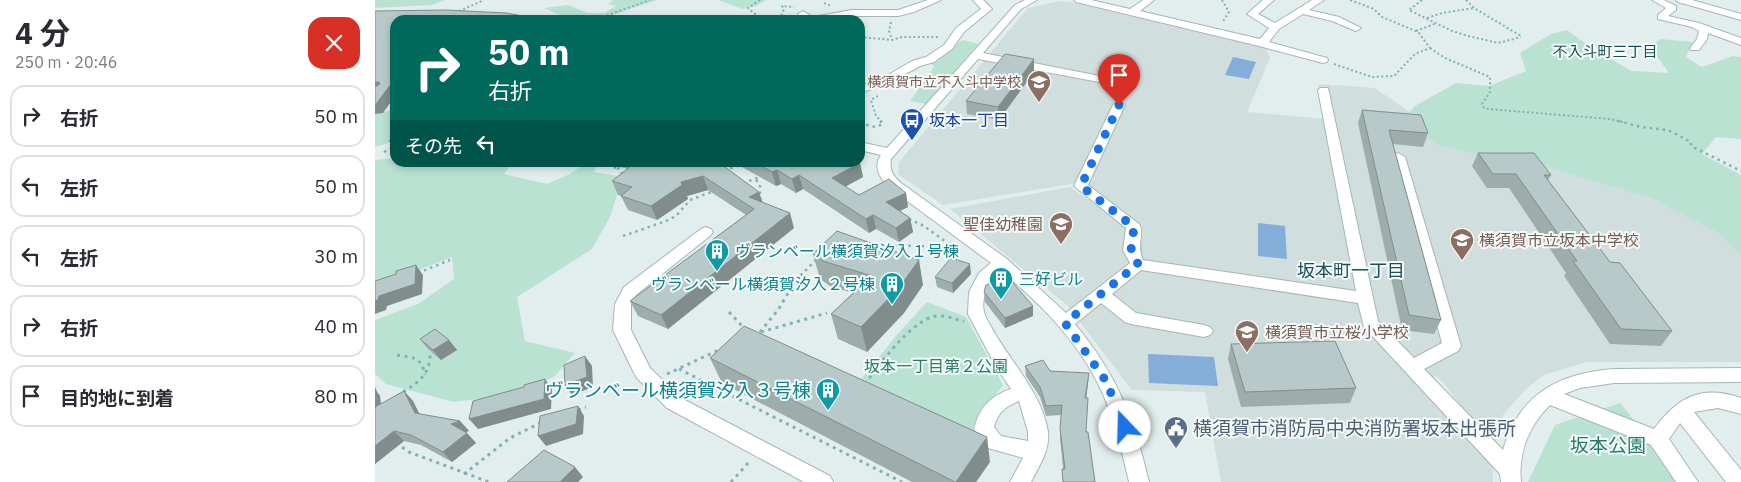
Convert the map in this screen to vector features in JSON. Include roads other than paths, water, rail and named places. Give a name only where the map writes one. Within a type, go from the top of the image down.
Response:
[{"type":"street","points":[[841,15],[852,13],[898,13],[936,0]]},
{"type":"street","points":[[865,88],[903,72],[916,63],[930,60],[948,47],[957,37],[960,30],[987,9],[978,0]]},
{"type":"street","points":[[983,0],[1003,11]]},
{"type":"street","points":[[1032,0],[1003,11],[975,55],[885,158],[882,167],[885,176],[1026,283],[1065,323],[1106,381],[1121,415],[1139,482]]},
{"type":"street","points":[[1079,0],[1323,60]]},
{"type":"street","points":[[1131,13],[1149,0]]},
{"type":"street","points":[[1269,0],[1252,14],[1275,27]]},
{"type":"street","points":[[1262,44],[1275,27],[1319,0]]},
{"type":"street","points":[[1657,0],[1673,8],[1661,17],[1695,25],[1741,42]]},
{"type":"street","points":[[1681,0],[1741,17]]},
{"type":"street","points":[[1301,11],[1335,19],[1356,28]]},
{"type":"street","points":[[1695,25],[1704,30],[1702,39],[1695,48]]},
{"type":"street","points":[[975,55],[1125,84]]},
{"type":"street","points":[[1325,90],[1370,324],[1412,367],[1510,476]]},
{"type":"street","points":[[1119,105],[1081,186],[1134,227],[1131,250],[1138,264]]},
{"type":"street","points":[[865,147],[891,153]]},
{"type":"street","points":[[1398,157],[1452,346],[1412,367]]},
{"type":"street","points":[[706,232],[630,291],[623,304],[622,330],[643,373],[674,403],[823,482]]},
{"type":"street","points":[[1002,263],[985,277],[977,292],[976,314],[1001,360],[1028,399],[1037,432],[1037,452],[1020,482]]},
{"type":"street","points":[[1065,323],[1138,264],[1365,298]]},
{"type":"street","points":[[1101,294],[1131,318],[1204,331]]},
{"type":"street","points":[[1510,476],[1515,439],[1529,413],[1548,396],[1569,384],[1596,376],[1741,375]]},
{"type":"street","points":[[1023,392],[994,404],[986,418],[984,429],[995,442],[1037,452]]},
{"type":"street","points":[[1548,396],[1659,439],[1688,482]]},
{"type":"street","points":[[1659,439],[1681,410],[1705,400],[1735,403],[1741,406]]},
{"type":"street","points":[[1681,410],[1738,482]]},
{"type":"water","points":[[1233,57],[1256,62],[1249,79],[1225,75]]},
{"type":"water","points":[[1258,223],[1285,226],[1287,259],[1258,256]]},
{"type":"water","points":[[1148,354],[1214,357],[1218,386],[1149,383]]},
{"type":"place","name":"横須賀市立不入斗中学校","points":[[1039,103]]},
{"type":"place","name":"坂本一丁目","points":[[912,141]]},
{"type":"place","name":"聖佳幼稚園","points":[[1061,245]]},
{"type":"place","name":"横須賀市立坂本中学校","points":[[1462,261]]},
{"type":"place","name":"ヴランベール横須賀汐入１号棟","points":[[717,272]]},
{"type":"place","name":"三好ビル","points":[[1001,300]]},
{"type":"place","name":"ヴランベール横須賀汐入２号棟","points":[[892,305]]},
{"type":"place","name":"横須賀市立桜小学校","points":[[1247,353]]},
{"type":"place","name":"ヴランベール横須賀汐入３号棟","points":[[828,411]]},
{"type":"place","name":"横須賀市消防局中央消防署坂本出張所","points":[[1176,449]]},
{"type":"district","name":"不入斗町三丁目","points":[[1605,51]]},
{"type":"district","name":"坂本町一丁目","points":[[1351,270]]},
{"type":"park label","name":"坂本一丁目第２公園","points":[[936,366]]},
{"type":"park label","name":"坂本公園","points":[[1608,445]]}]
